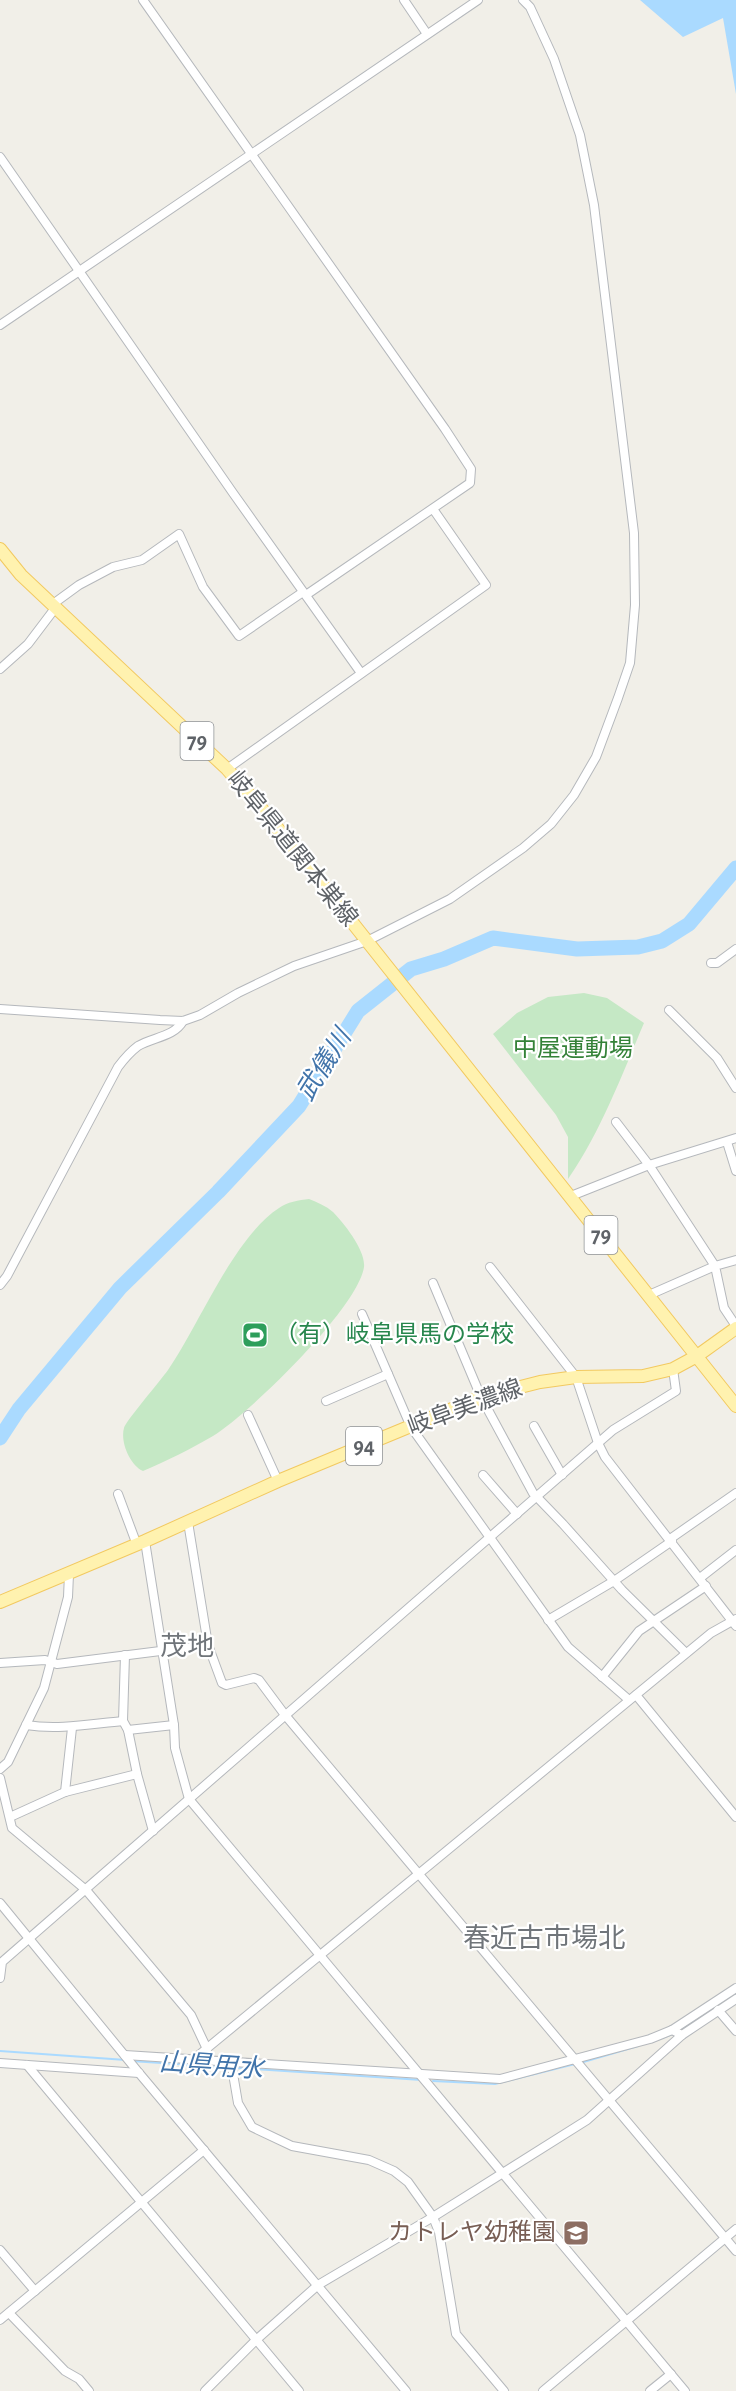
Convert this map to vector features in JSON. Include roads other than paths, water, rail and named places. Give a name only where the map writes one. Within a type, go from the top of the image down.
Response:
[{"type":"main road","name":"岐阜県道関本巣線","points":[[0,549],[21,574],[227,769],[267,815],[371,945]]},
{"type":"main road","name":"79","points":[[371,945],[736,1406]]},
{"type":"main road","name":"岐阜美濃線","points":[[0,1602],[141,1543],[278,1481],[481,1397],[509,1388],[576,1377],[643,1376],[673,1369],[697,1356],[736,1327]]},
{"type":"street","points":[[0,669],[28,644],[55,606],[79,585],[113,567],[142,560],[178,534],[203,587],[239,636],[470,483],[471,469],[253,154],[143,0]]},
{"type":"street","points":[[404,0],[427,34]]},
{"type":"street","points":[[0,325],[477,0]]},
{"type":"street","points":[[0,1009],[183,1021],[200,1015],[238,993],[294,966],[371,945],[450,899],[523,848],[551,824],[574,795],[596,756],[630,663],[635,605],[634,533],[594,205],[580,135],[554,59],[530,7],[523,0]]},
{"type":"street","points":[[0,157],[361,673]]},
{"type":"street","points":[[227,769],[486,585],[433,509]]},
{"type":"street","points":[[711,963],[717,963],[736,949]]},
{"type":"street","points":[[669,1010],[717,1058],[736,1088]]},
{"type":"street","points":[[0,1285],[118,1067],[129,1053],[140,1045],[172,1033],[180,1027],[183,1021]]},
{"type":"street","points":[[616,1122],[649,1165],[715,1266],[724,1308],[736,1327]]},
{"type":"street","points":[[571,1196],[649,1165],[736,1138]]},
{"type":"street","points":[[727,1142],[736,1171]]},
{"type":"street","points":[[649,1295],[715,1266],[736,1260]]},
{"type":"street","points":[[194,2059],[686,1653],[711,1633],[735,1622],[605,1457],[597,1443],[576,1377],[490,1267]]},
{"type":"street","points":[[433,1283],[481,1397],[537,1497],[614,1581],[686,1653]]},
{"type":"street","points":[[362,1314],[411,1427],[568,1647],[602,1677],[633,1698],[736,1817]]},
{"type":"street","points":[[0,1978],[2,1962],[597,1443],[612,1430],[676,1391],[673,1369]]},
{"type":"street","points":[[326,1401],[388,1374]]},
{"type":"street","points":[[248,1415],[278,1481]]},
{"type":"street","points":[[534,1426],[561,1475]]},
{"type":"street","points":[[483,1475],[517,1514]]},
{"type":"street","points":[[548,1620],[614,1581],[736,1493]]},
{"type":"street","points":[[118,1494],[141,1543],[162,1651],[174,1725],[175,1749],[189,1799],[685,2391]]},
{"type":"street","points":[[188,1522],[208,1645],[222,1683],[226,1685],[254,1678],[259,1680],[285,1715],[736,2251]]},
{"type":"street","points":[[700,1578],[736,1550]]},
{"type":"street","points":[[0,1769],[8,1762],[44,1688],[68,1597],[69,1574]]},
{"type":"street","points":[[602,1677],[639,1631],[706,1586]]},
{"type":"street","points":[[0,1663],[45,1660],[57,1664],[208,1645]]},
{"type":"street","points":[[125,1655],[123,1721],[128,1730],[137,1774],[153,1831]]},
{"type":"street","points":[[26,1725],[44,1728],[72,1728],[123,1721]]},
{"type":"street","points":[[128,1730],[174,1725]]},
{"type":"street","points":[[65,1792],[72,1728]]},
{"type":"street","points":[[10,1817],[65,1792],[137,1774]]},
{"type":"street","points":[[0,1778],[12,1828],[86,1890],[190,2015],[207,2049]]},
{"type":"street","points":[[0,1903],[406,2391]]},
{"type":"street","points":[[126,2056],[500,2079],[650,2039],[672,2030],[736,1988]]},
{"type":"street","points":[[205,2391],[256,2340],[318,2285],[433,2217],[587,2120],[682,2035],[736,1999]]},
{"type":"street","points":[[718,2010],[736,2031]]},
{"type":"street","points":[[672,2030],[682,2035]]},
{"type":"street","points":[[231,2062],[238,2103],[252,2127],[292,2146],[369,2160],[394,2171],[408,2182],[433,2217],[444,2254],[451,2315],[456,2334],[504,2391]]},
{"type":"street","points":[[0,2063],[136,2069]]},
{"type":"street","points":[[27,2065],[299,2391]]},
{"type":"street","points":[[0,2320],[5,2313],[35,2291],[204,2150]]},
{"type":"street","points":[[543,2391],[736,2229]]},
{"type":"street","points":[[0,2250],[35,2291]]},
{"type":"street","points":[[5,2313],[65,2371],[79,2379],[89,2391]]},
{"type":"street","points":[[650,2391],[671,2374]]},
{"type":"water","points":[[640,0],[736,0],[736,94],[723,18],[683,37]]},
{"type":"waterway","name":"武儀川","points":[[0,1438],[19,1409],[120,1288],[218,1192],[299,1106],[358,1011],[411,969],[444,959],[493,938],[577,949],[638,947],[662,941],[689,924],[736,868]]},
{"type":"waterway","name":"山県用水","points":[[680,2030],[736,1993]]},
{"type":"waterway","name":"山県用水","points":[[652,2042],[675,2033]]},
{"type":"waterway","name":"山県用水","points":[[580,2063],[638,2046]]},
{"type":"waterway","name":"山県用水","points":[[0,2051],[126,2060]]},
{"type":"waterway","name":"山県用水","points":[[131,2061],[422,2080]]},
{"type":"waterway","name":"山県用水","points":[[433,2081],[495,2084],[575,2064]]},
{"type":"place","name":"（有）岐阜県馬の学校","points":[[255,1335]]},
{"type":"place","name":"カトレヤ幼稚園","points":[[576,2233]]},
{"type":"district","name":"茂地","points":[[187,1646]]},
{"type":"district","name":"春近古市場北","points":[[544,1938]]},
{"type":"park label","name":"中屋運動場","points":[[573,1049]]}]
